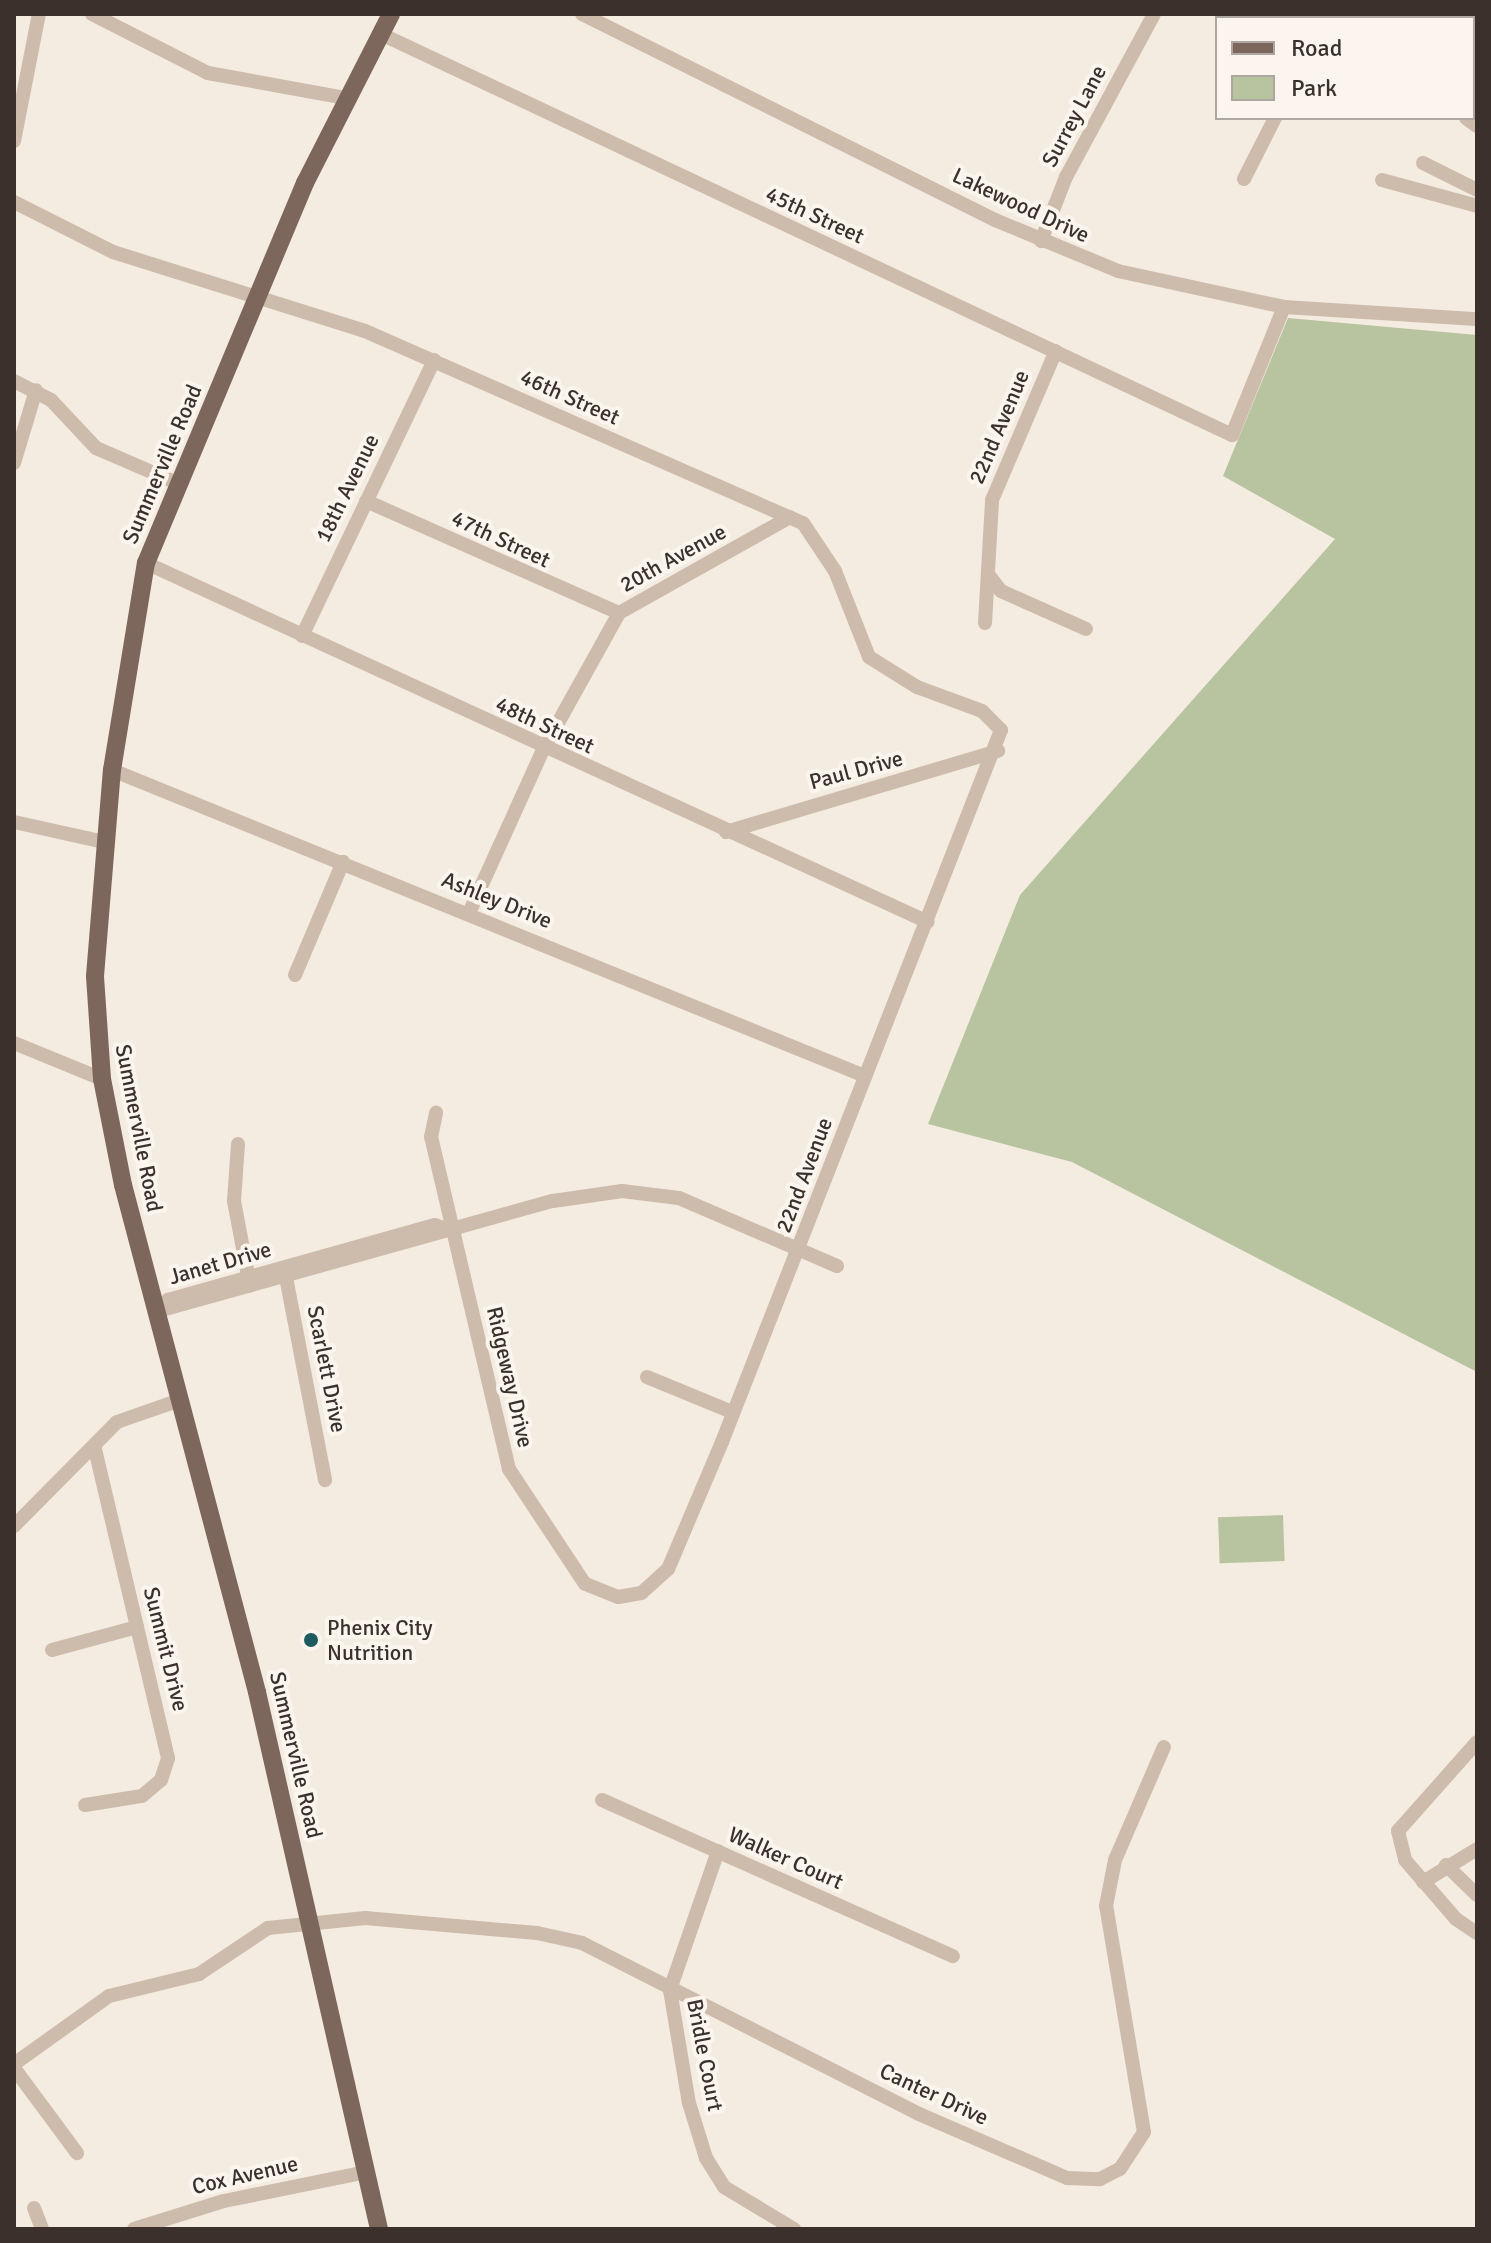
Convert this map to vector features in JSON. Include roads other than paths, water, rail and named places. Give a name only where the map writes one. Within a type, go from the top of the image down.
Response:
[{"type":"main road","name":"Summerville Road","points":[[379,2229],[311,1919],[102,1079],[95,976],[112,770],[146,563],[177,483],[345,98],[391,14]]},
{"type":"street","points":[[14,141],[39,14]]},
{"type":"street","points":[[92,14],[208,73],[345,98]]},
{"type":"street","name":"Surrey Lane","points":[[1041,241],[1066,177],[1154,14]]},
{"type":"street","name":"Lakewood Drive","points":[[591,16],[1041,241],[1151,280],[1284,307],[1477,319]]},
{"type":"street","name":"45th Street","points":[[381,34],[1232,435],[1284,307]]},
{"type":"street","points":[[1244,179],[1274,120]]},
{"type":"street","points":[[1423,163],[1477,190]]},
{"type":"street","points":[[1382,180],[1477,206]]},
{"type":"street","name":"46th Street","points":[[14,202],[113,252],[257,297],[434,360],[790,517],[819,540],[869,657],[994,719],[998,751]]},
{"type":"street","name":"22nd Avenue","points":[[985,623],[992,500],[1056,351]]},
{"type":"street","name":"18th Avenue","points":[[302,636],[434,360]]},
{"type":"street","points":[[14,381],[36,390],[96,448],[177,483]]},
{"type":"street","points":[[14,463],[36,390]]},
{"type":"street","name":"47th Street","points":[[366,501],[619,613]]},
{"type":"street","name":"20th Avenue","points":[[469,913],[544,748],[619,613],[790,517]]},
{"type":"street","name":"48th Street","points":[[146,563],[726,832],[928,922]]},
{"type":"street","points":[[988,574],[1013,597],[1086,629]]},
{"type":"street","name":"22nd Avenue","points":[[630,1597],[652,1588],[668,1569],[998,751]]},
{"type":"street","name":"Paul Drive","points":[[726,832],[998,751]]},
{"type":"street","name":"Ashley Drive","points":[[112,770],[865,1076]]},
{"type":"street","points":[[14,822],[104,842]]},
{"type":"street","points":[[295,975],[343,862]]},
{"type":"street","points":[[14,1043],[102,1079]]},
{"type":"street","name":"Ridgeway Drive","points":[[436,1113],[431,1137],[509,1469],[585,1584],[630,1597]]},
{"type":"street","points":[[238,1144],[234,1201],[249,1284]]},
{"type":"street","name":"Janet Drive","points":[[158,1311],[285,1274],[455,1232],[553,1201],[622,1191],[679,1198],[837,1266]]},
{"type":"street","name":"Scarlett Drive","points":[[285,1274],[325,1480]]},
{"type":"street","points":[[647,1377],[732,1412]]},
{"type":"street","points":[[14,1526],[117,1422],[180,1400]]},
{"type":"street","name":"Summit Drive","points":[[85,1805],[142,1796],[167,1770],[94,1446]]},
{"type":"street","points":[[52,1650],[137,1627]]},
{"type":"street","points":[[1477,1742],[1398,1831],[1405,1860],[1423,1882],[1477,1933]]},
{"type":"street","name":"Canter Drive","points":[[14,2066],[109,1996],[199,1974],[268,1928],[311,1919],[560,1937],[1067,2178],[1089,2181],[1120,2169],[1145,2121],[1107,1929],[1108,1882],[1164,1747]]},
{"type":"street","name":"Walker Court","points":[[602,1800],[953,1956]]},
{"type":"street","points":[[1423,1882],[1446,1865],[1477,1849]]},
{"type":"street","name":"Bridle Court","points":[[718,1851],[670,1990],[706,2158],[741,2202],[794,2229]]},
{"type":"street","points":[[1446,1865],[1477,1895]]},
{"type":"street","points":[[14,2066],[77,2153]]},
{"type":"street","name":"Cox Avenue","points":[[134,2229],[224,2201],[367,2172]]},
{"type":"street","points":[[34,2208],[42,2229]]},
{"type":"place","name":"Phenix City Nutrition","points":[[311,1640]]}]
